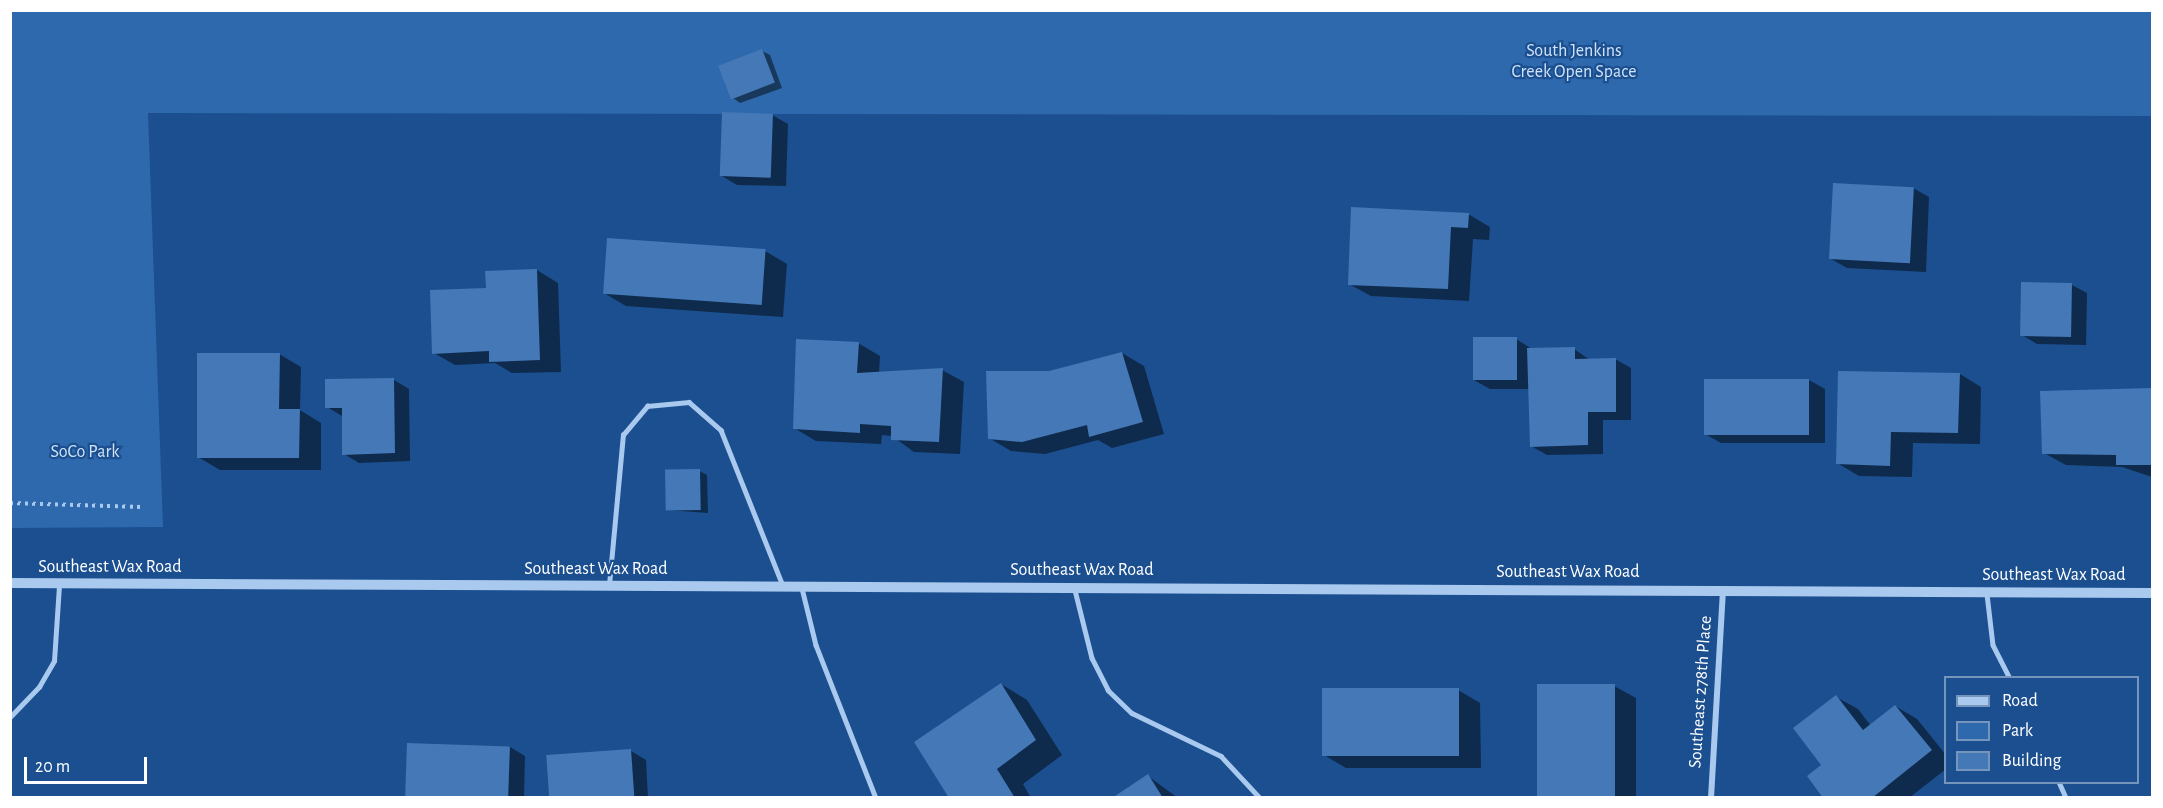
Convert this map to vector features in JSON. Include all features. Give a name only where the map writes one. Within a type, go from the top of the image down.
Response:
[{"type":"street","name":"Southeast Wax Road","points":[[10,583],[1723,589],[2152,593]]},
{"type":"street","name":"Southeast 278th Place","points":[[1711,798],[1723,589]]},
{"type":"lane","points":[[609,585],[623,435],[647,406],[689,402],[722,430],[783,586]]},
{"type":"lane","points":[[10,717],[39,687],[54,661],[60,583]]},
{"type":"lane","points":[[801,586],[816,645],[876,798]]},
{"type":"lane","points":[[1075,587],[1092,658],[1108,690],[1132,713],[1221,756],[1260,798]]},
{"type":"lane","points":[[1987,591],[1993,645],[2009,676]]},
{"type":"lane","points":[[2059,784],[2066,798]]},
{"type":"path","points":[[10,503],[142,507]]},
{"type":"green space","name":"South Jenkins Creek Open Space","points":[[10,11],[2152,11],[2152,116],[148,113],[163,527],[11,528]]},
{"type":"building","points":[[762,49],[775,83],[731,99],[718,66]]},
{"type":"building","points":[[722,112],[773,114],[771,178],[720,176]]},
{"type":"building","points":[[1833,183],[1914,187],[1910,263],[1829,259]]},
{"type":"building","points":[[1351,207],[1469,213],[1468,228],[1451,227],[1448,289],[1348,285]]},
{"type":"building","points":[[607,238],[766,249],[762,305],[603,294]]},
{"type":"building","points":[[537,269],[540,360],[489,362],[489,351],[432,354],[430,290],[486,288],[485,271]]},
{"type":"building","points":[[2021,282],[2072,283],[2071,337],[2020,336]]},
{"type":"building","points":[[1473,337],[1517,337],[1517,380],[1473,380]]},
{"type":"building","points":[[796,339],[859,342],[857,373],[943,368],[939,442],[891,440],[891,426],[860,424],[860,433],[793,429]]},
{"type":"building","points":[[1575,347],[1575,359],[1616,358],[1616,412],[1588,412],[1588,445],[1530,447],[1527,348]]},
{"type":"building","points":[[1122,352],[1143,422],[1089,437],[1087,425],[1022,442],[988,439],[986,371],[1049,371]]},
{"type":"building","points":[[197,353],[280,353],[279,409],[300,409],[299,458],[197,458]]},
{"type":"building","points":[[1838,371],[1960,373],[1958,433],[1891,432],[1890,466],[1836,464]]},
{"type":"building","points":[[394,378],[395,453],[342,455],[342,408],[325,408],[325,379]]},
{"type":"building","points":[[1704,379],[1809,379],[1809,435],[1704,435]]},
{"type":"building","points":[[2152,388],[2152,465],[2116,465],[2116,455],[2042,454],[2040,391]]},
{"type":"building","points":[[700,469],[701,510],[666,511],[665,470]]},
{"type":"building","points":[[1001,683],[1036,740],[997,769],[1015,798],[949,798],[914,742]]},
{"type":"building","points":[[1537,684],[1615,684],[1615,798],[1537,798]]},
{"type":"building","points":[[1322,688],[1459,688],[1459,756],[1322,756]]},
{"type":"building","points":[[1836,695],[1863,730],[1895,705],[1932,750],[1872,798],[1823,798],[1807,776],[1821,765],[1793,728]]},
{"type":"building","points":[[407,743],[510,747],[508,798],[405,798]]},
{"type":"building","points":[[631,749],[634,798],[549,798],[546,755]]},
{"type":"building","points":[[1148,774],[1163,798],[1112,798]]},
{"type":"park label","name":"SoCo Park","points":[[85,452]]}]
